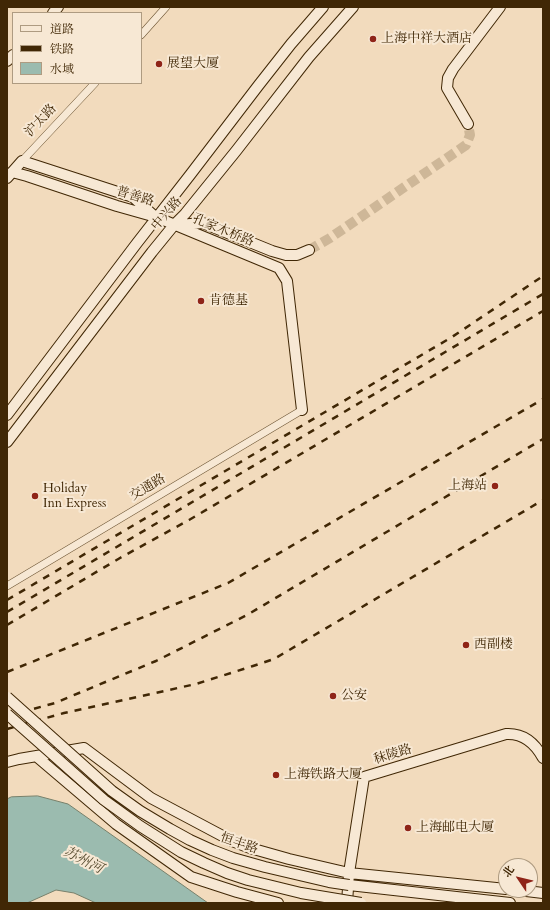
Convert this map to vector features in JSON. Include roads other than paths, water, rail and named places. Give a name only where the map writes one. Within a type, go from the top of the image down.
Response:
[{"type":"street","points":[[142,34],[166,7]]},
{"type":"street","name":"中兴路","points":[[7,415],[262,80],[323,7]]},
{"type":"street","name":"中兴路","points":[[7,442],[152,252],[236,151],[309,57],[353,7]]},
{"type":"street","points":[[468,124],[447,88],[448,78],[453,69],[500,7]]},
{"type":"street","name":"沪太路","points":[[10,175],[94,84]]},
{"type":"street","name":"普善路","points":[[22,161],[133,197],[156,218]]},
{"type":"street","name":"普善路","points":[[10,175],[27,176],[156,218]]},
{"type":"street","name":"孔家木桥路","points":[[156,218],[279,268],[287,281],[302,410]]},
{"type":"street","points":[[174,225],[203,223],[272,251],[286,255],[297,255],[309,250]]},
{"type":"street","name":"交通路","points":[[7,586],[302,410]]},
{"type":"street","name":"恒丰路","points":[[7,697],[112,791],[140,811],[170,829],[212,850],[233,858],[265,867],[329,882],[510,903]]},
{"type":"street","points":[[7,714],[104,800],[140,826],[181,852],[204,863],[248,880],[301,893],[360,903]]},
{"type":"street","name":"秣陵路","points":[[347,903],[349,873],[364,777],[506,734],[517,734],[529,740],[543,758]]},
{"type":"street","points":[[7,762],[84,748],[151,798],[232,841],[250,848],[349,873],[498,888]]},
{"type":"street","points":[[36,756],[116,824],[191,877],[237,892],[278,903]]},
{"type":"water","name":"苏州河","points":[[38,796],[68,804],[208,903],[96,903],[74,893],[56,890],[27,903],[7,903],[7,799],[11,797]]},
{"type":"tunnel","points":[[309,250],[330,238],[466,145],[470,135],[468,124]]},
{"type":"railway","points":[[7,600],[452,337],[543,276]]},
{"type":"railway","points":[[7,612],[543,294]]},
{"type":"railway","points":[[7,625],[120,558],[189,520],[543,311]]},
{"type":"railway","points":[[7,672],[228,583],[543,399]]},
{"type":"railway","points":[[7,716],[55,703],[156,661],[247,615],[543,439]]},
{"type":"railway","points":[[7,729],[64,713],[196,684],[274,659],[543,500]]},
{"type":"place","name":"上海中祥大酒店","points":[[373,39]]},
{"type":"place","name":"展望大厦","points":[[159,64]]},
{"type":"place","name":"肯德基","points":[[201,301]]},
{"type":"place","name":"上海站","points":[[495,486]]},
{"type":"place","name":"Holiday Inn Express","points":[[35,496]]},
{"type":"place","name":"西副楼","points":[[466,645]]},
{"type":"place","name":"公安","points":[[333,696]]},
{"type":"place","name":"上海铁路大厦","points":[[276,775]]},
{"type":"place","name":"上海邮电大厦","points":[[408,828]]}]
